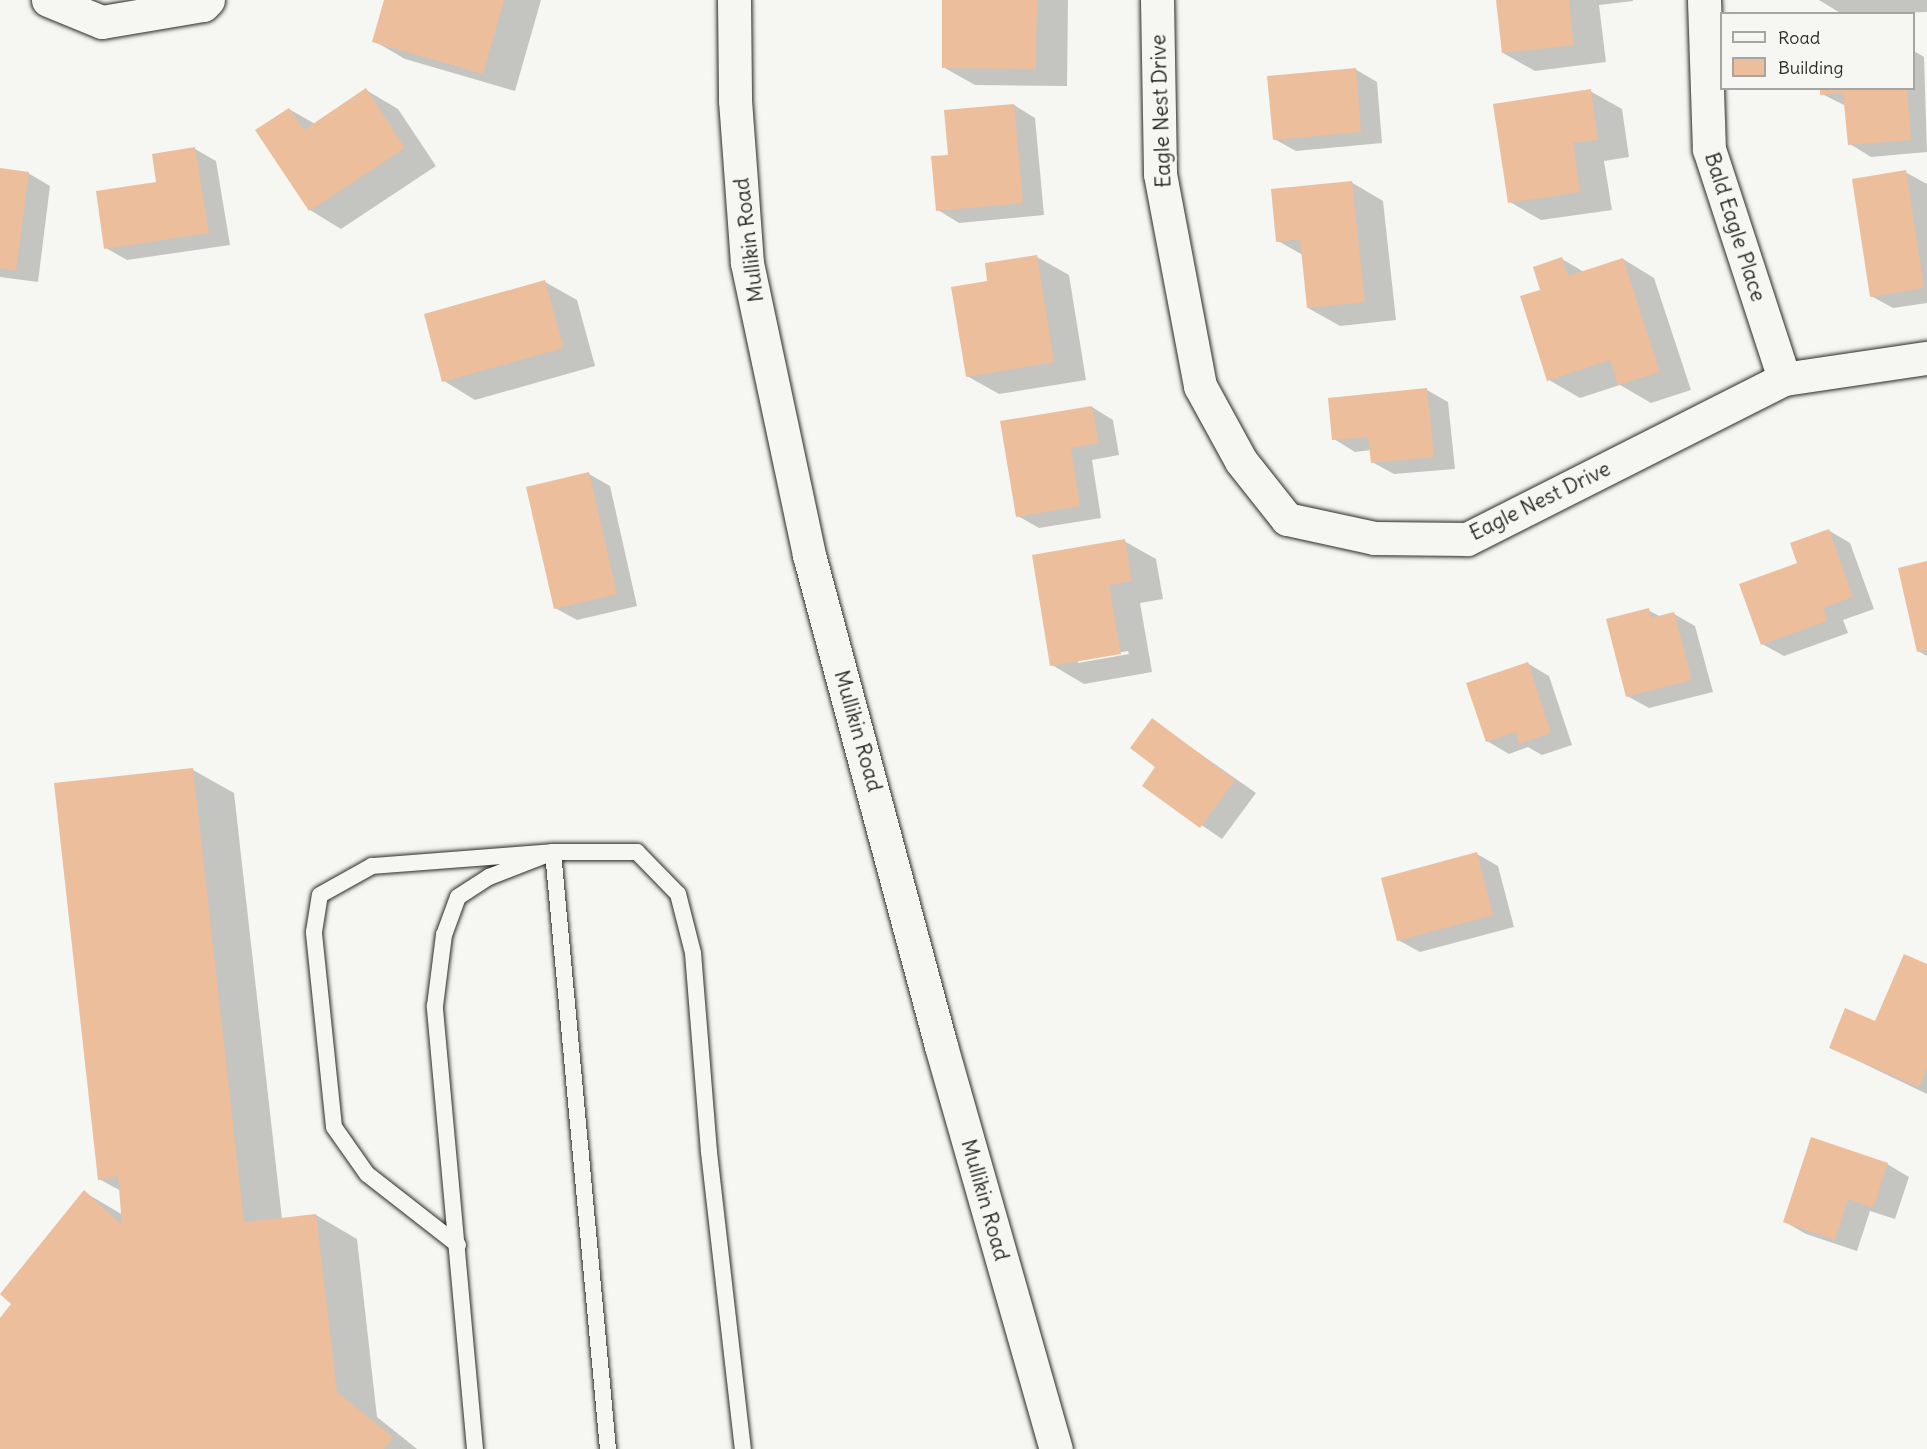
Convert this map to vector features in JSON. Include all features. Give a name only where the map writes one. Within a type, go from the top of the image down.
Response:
[{"type":"street","points":[[48,0],[102,22],[203,5],[208,0]]},
{"type":"street","name":"Mullikin Road","points":[[734,0],[735,100],[747,263],[808,555],[941,1046],[1056,1449]]},
{"type":"street","name":"Eagle Nest Drive","points":[[1157,0],[1160,174],[1200,386],[1240,461],[1287,519],[1374,538],[1467,539],[1784,379],[1927,358]]},
{"type":"street","name":"Bald Eagle Place","points":[[1704,0],[1708,149],[1784,379]]},
{"type":"lane","points":[[458,1245],[367,1174],[334,1127],[314,932],[320,895],[372,866],[553,852],[637,852],[678,894],[693,953],[709,1152],[743,1449]]},
{"type":"lane","points":[[475,1449],[435,1006],[444,935],[458,897],[489,877],[553,852]]},
{"type":"lane","points":[[553,852],[608,1449]]},
{"type":"building","points":[[384,0],[504,0],[483,74],[372,42]]},
{"type":"building","points":[[942,0],[1037,0],[1036,69],[942,68]]},
{"type":"building","points":[[1496,0],[1569,0],[1574,45],[1502,53]]},
{"type":"building","points":[[1356,68],[1361,132],[1273,140],[1267,76]]},
{"type":"building","points":[[366,88],[405,148],[309,211],[255,130],[289,108],[304,130]]},
{"type":"building","points":[[1591,89],[1598,140],[1573,143],[1580,192],[1508,203],[1493,104]]},
{"type":"building","points":[[1820,90],[1907,90],[1911,140],[1848,145],[1843,93],[1820,95]]},
{"type":"building","points":[[1014,104],[1023,203],[936,211],[931,156],[948,155],[944,110]]},
{"type":"building","points":[[195,147],[209,233],[104,249],[96,191],[156,182],[152,154]]},
{"type":"building","points":[[0,168],[29,172],[16,271],[0,268]]},
{"type":"building","points":[[1906,170],[1924,288],[1870,297],[1852,179]]},
{"type":"building","points":[[1352,181],[1365,302],[1307,308],[1300,239],[1276,242],[1271,189]]},
{"type":"building","points":[[1037,255],[1054,362],[966,377],[951,287],[987,281],[985,263]]},
{"type":"building","points":[[1562,257],[1568,276],[1623,258],[1660,372],[1618,385],[1610,360],[1547,381],[1520,296],[1540,290],[1533,267]]},
{"type":"building","points":[[545,280],[564,348],[442,382],[424,314]]},
{"type":"building","points":[[1427,388],[1434,457],[1371,463],[1368,437],[1332,440],[1328,398]]},
{"type":"building","points":[[1092,406],[1099,443],[1071,448],[1080,506],[1016,517],[1000,421]]},
{"type":"building","points":[[589,472],[617,594],[554,609],[526,487]]},
{"type":"building","points":[[1829,529],[1853,597],[1823,608],[1827,621],[1761,645],[1739,584],[1797,563],[1790,543]]},
{"type":"building","points":[[1125,539],[1132,581],[1109,585],[1121,654],[1050,666],[1032,555]]},
{"type":"building","points":[[1927,561],[1927,650],[1917,652],[1898,568]]},
{"type":"building","points":[[1649,608],[1651,618],[1674,612],[1692,680],[1626,697],[1606,619]]},
{"type":"building","points":[[1528,662],[1551,733],[1519,744],[1516,732],[1486,742],[1466,683]]},
{"type":"building","points":[[1152,718],[1235,780],[1200,828],[1142,786],[1155,767],[1130,748]]},
{"type":"building","points":[[193,768],[244,1222],[316,1214],[337,1392],[393,1437],[384,1449],[0,1449],[0,1318],[11,1304],[0,1294],[84,1190],[122,1225],[118,1176],[98,1180],[54,783]]},
{"type":"building","points":[[1477,852],[1493,915],[1397,941],[1381,878]]},
{"type":"building","points":[[1904,954],[1927,964],[1927,1069],[1919,1087],[1829,1048],[1845,1008],[1875,1021]]},
{"type":"building","points":[[1811,1137],[1888,1163],[1873,1208],[1848,1199],[1835,1240],[1783,1222]]}]
